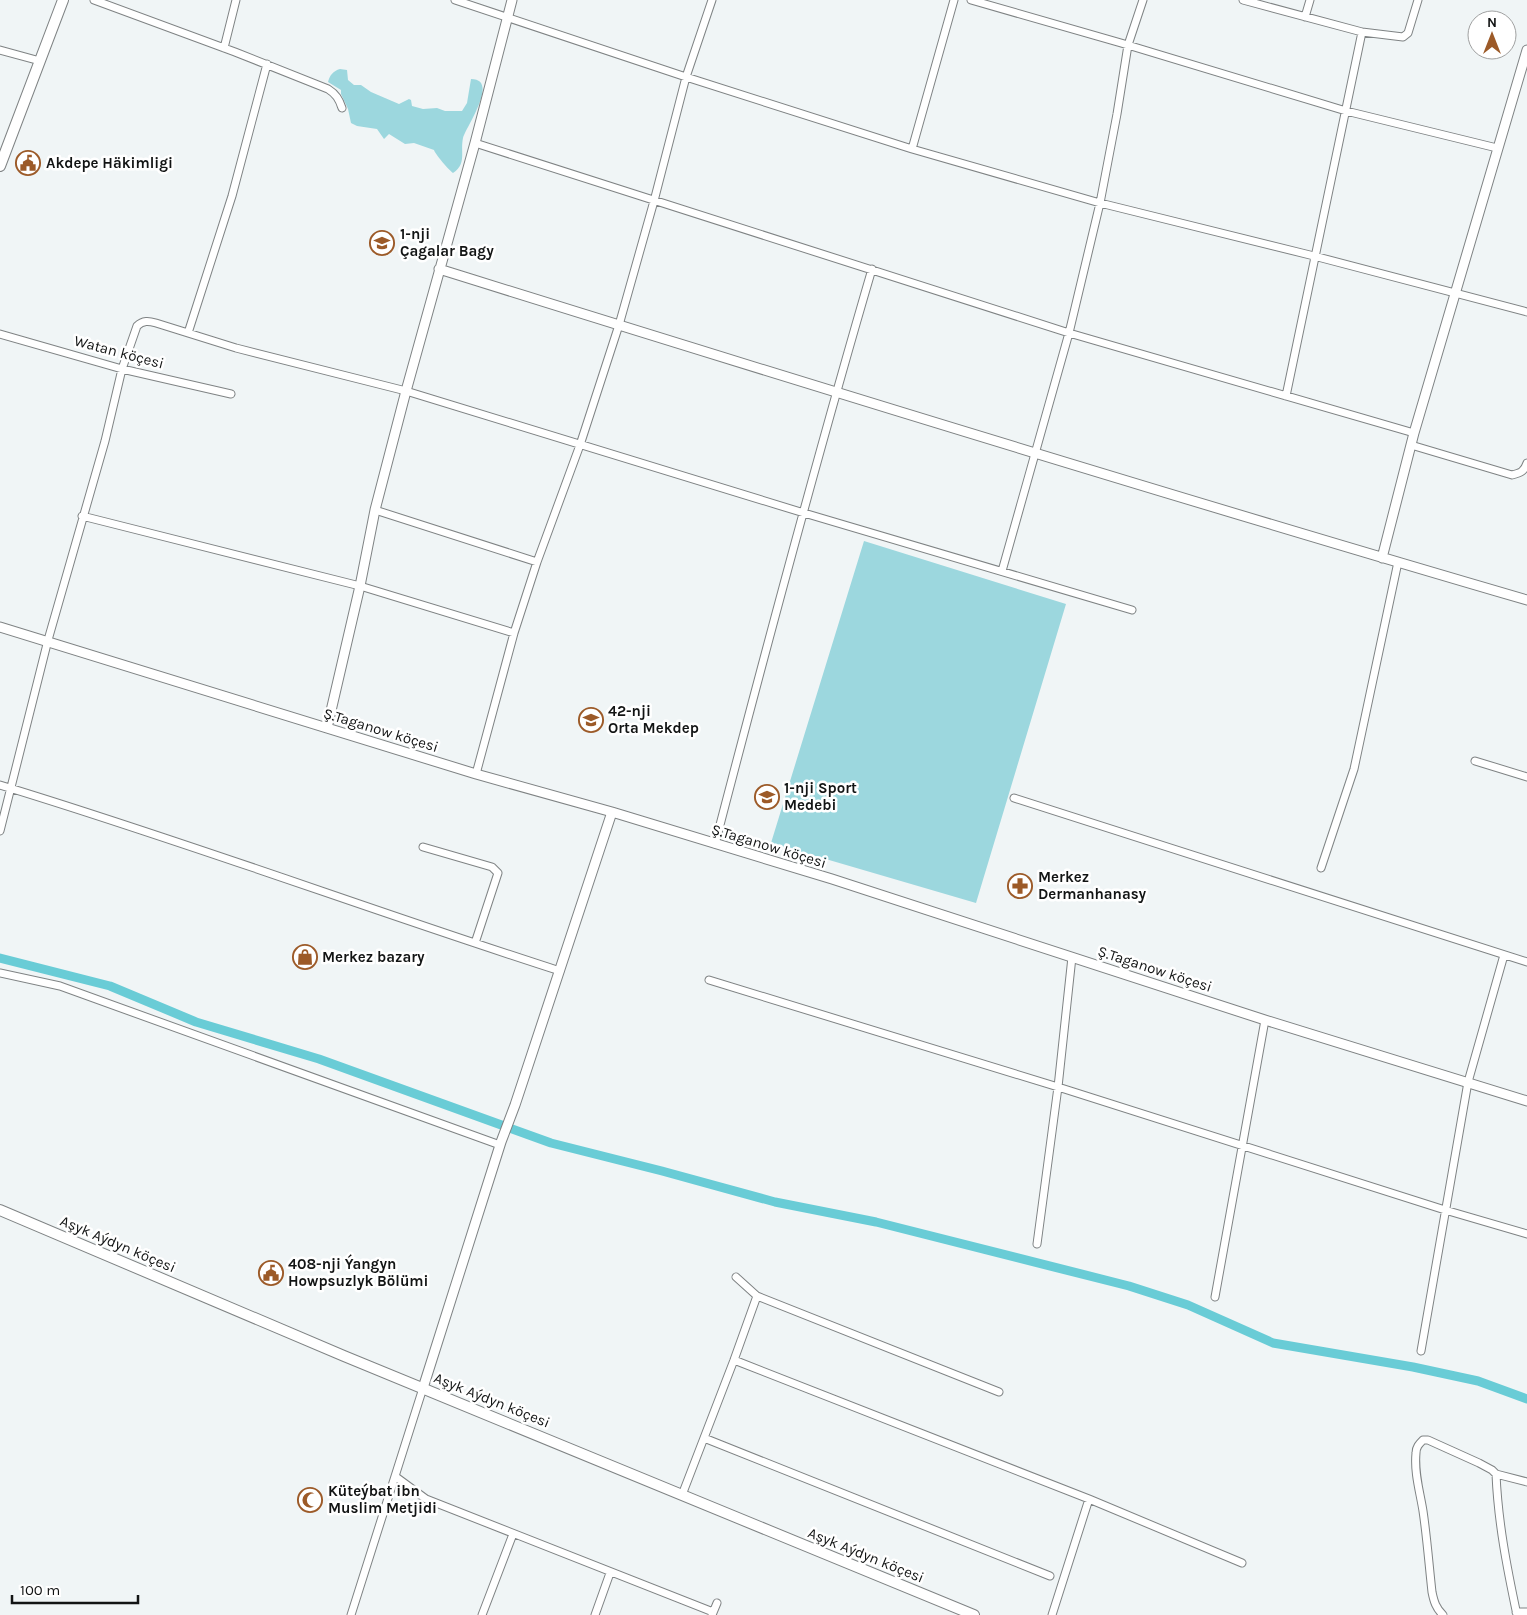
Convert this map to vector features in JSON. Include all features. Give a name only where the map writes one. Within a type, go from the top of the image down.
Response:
[{"type":"main road","points":[[0,166],[63,0]]},
{"type":"main road","name":"Aşyk Aýdyn köçesi","points":[[0,1210],[336,1352],[974,1615]]},
{"type":"street","points":[[94,0],[267,64],[334,92],[342,108]]},
{"type":"street","points":[[224,48],[236,0]]},
{"type":"street","points":[[456,0],[686,77],[912,149],[1100,203],[1456,292],[1527,312]]},
{"type":"street","points":[[328,728],[375,510],[512,0]]},
{"type":"street","points":[[476,774],[514,633],[537,562],[580,445],[619,325],[686,77],[712,0]]},
{"type":"street","points":[[912,149],[954,0]]},
{"type":"street","points":[[971,0],[1346,111],[1497,148]]},
{"type":"street","points":[[1002,571],[1069,332],[1100,203],[1128,45],[1143,0]]},
{"type":"street","points":[[1243,0],[1362,32],[1403,37],[1408,33],[1418,0]]},
{"type":"street","points":[[1305,17],[1310,0]]},
{"type":"street","points":[[1286,396],[1362,32]]},
{"type":"street","points":[[0,50],[40,61]]},
{"type":"street","points":[[1382,558],[1414,433],[1527,50]]},
{"type":"street","points":[[188,333],[232,196],[267,64]]},
{"type":"street","points":[[474,144],[1069,332],[1414,433]]},
{"type":"street","points":[[439,269],[836,393],[1527,600]]},
{"type":"street","points":[[715,844],[778,603],[872,270]]},
{"type":"street","points":[[0,831],[48,640],[105,441],[122,369],[137,326],[141,322],[151,321],[236,348],[406,391],[804,513],[1132,610]]},
{"type":"street","name":"Watan köçesi","points":[[0,334],[122,369],[231,394]]},
{"type":"street","points":[[1411,445],[1512,474],[1520,473],[1525,469],[1527,463]]},
{"type":"street","points":[[375,510],[537,562]]},
{"type":"street","points":[[82,516],[360,586],[514,633]]},
{"type":"street","points":[[1321,868],[1354,769],[1398,562]]},
{"type":"street","name":"Ş.Taganow köçesi","points":[[0,627],[48,640],[476,774],[612,812],[832,879],[1265,1020],[1527,1101]]},
{"type":"street","points":[[1475,761],[1527,777]]},
{"type":"street","points":[[0,785],[117,821],[475,944],[560,970]]},
{"type":"street","points":[[1014,798],[1527,962]]},
{"type":"street","points":[[351,1615],[501,1144],[612,812]]},
{"type":"street","points":[[423,847],[492,867],[498,873],[475,944]]},
{"type":"street","points":[[1421,1351],[1468,1082],[1504,955]]},
{"type":"street","points":[[1036,1244],[1058,1087],[1072,957]]},
{"type":"street","points":[[0,972],[60,986],[501,1144]]},
{"type":"street","points":[[708,980],[1527,1234]]},
{"type":"street","points":[[1215,1297],[1265,1020]]},
{"type":"street","points":[[736,1277],[757,1296],[999,1392]]},
{"type":"street","points":[[682,1495],[757,1296]]},
{"type":"street","points":[[734,1360],[1089,1498],[1242,1562]]},
{"type":"street","points":[[704,1438],[1050,1576]]},
{"type":"street","points":[[1443,1615],[1437,1609],[1432,1592],[1423,1509],[1418,1486],[1416,1452],[1418,1446],[1423,1440],[1432,1441],[1479,1463],[1496,1474],[1527,1482]]},
{"type":"street","points":[[1496,1474],[1504,1554],[1516,1613],[1527,1612]]},
{"type":"street","points":[[396,1477],[426,1499],[713,1614],[717,1603]]},
{"type":"street","points":[[1052,1615],[1089,1498]]},
{"type":"street","points":[[482,1615],[513,1534]]},
{"type":"street","points":[[595,1615],[610,1573]]},
{"type":"shaded area","points":[[340,69],[347,70],[348,80],[354,85],[361,85],[371,92],[399,104],[409,99],[412,106],[423,109],[437,108],[445,111],[462,111],[467,103],[471,79],[479,81],[482,87],[482,95],[463,138],[462,162],[460,166],[453,173],[434,150],[414,143],[405,144],[389,134],[384,139],[377,129],[357,126],[351,123],[341,90],[328,82],[332,74]]},
{"type":"shaded area","points":[[864,541],[1066,604],[976,903],[771,843]]},
{"type":"waterway","points":[[0,958],[110,986],[196,1022],[319,1059],[551,1143],[775,1202],[876,1222],[1129,1286],[1188,1305],[1273,1343],[1413,1367],[1478,1381],[1527,1399]]},
{"type":"place","name":"Akdepe Häkimligi","points":[[28,163]]},
{"type":"place","name":"1-nji Çagalar Bagy","points":[[382,243]]},
{"type":"place","name":"42-nji Orta Mekdep","points":[[591,720]]},
{"type":"place","name":"1-nji Sport Medebi","points":[[767,797]]},
{"type":"place","name":"Merkez Dermanhanasy","points":[[1020,886]]},
{"type":"place","name":"Merkez bazary","points":[[305,957]]},
{"type":"place","name":"408-nji Ýangyn Howpsuzlyk Bölümi","points":[[271,1273]]},
{"type":"place","name":"Küteýbat ibn Muslim Metjidi","points":[[310,1500]]}]
